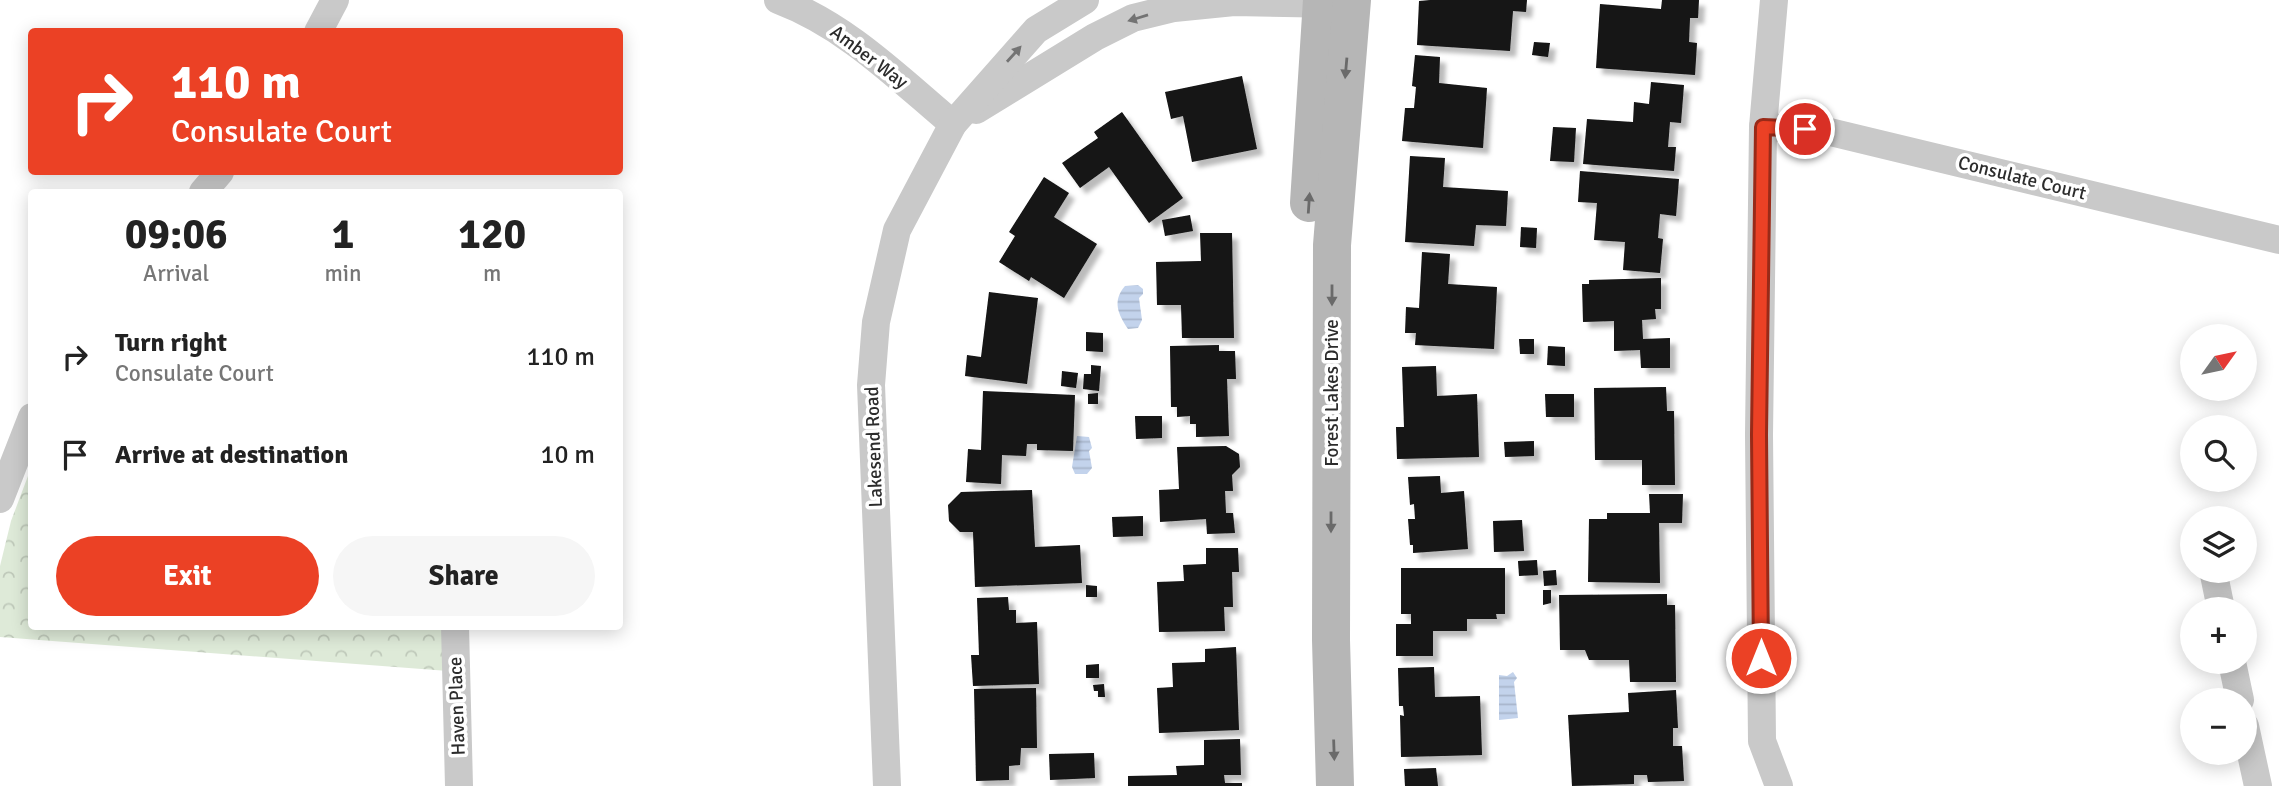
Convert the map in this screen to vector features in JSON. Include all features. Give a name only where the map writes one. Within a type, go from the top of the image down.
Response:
[{"type":"main road","name":"Forest Lakes Drive","points":[[1309,786],[1305,638],[1307,243],[1337,2]]},
{"type":"main road","name":"Forest Lakes Drive","points":[[1335,786],[1331,640],[1332,245],[1337,2]]},
{"type":"street","points":[[320,28],[335,0]]},
{"type":"street","name":"Amber Way","points":[[778,0],[795,6],[850,37],[953,124]]},
{"type":"street","name":"Lakesend Road","points":[[887,786],[871,385],[876,322],[897,230],[953,124],[1036,30],[1085,0]]},
{"type":"street","points":[[1774,0],[1763,127],[1759,435],[1762,741],[1779,786]]},
{"type":"street","points":[[953,124],[1094,37],[1133,18],[1174,8],[1234,2],[1337,2]]},
{"type":"street","name":"Consulate Court","points":[[1763,127],[1826,131],[2279,240]]},
{"type":"street","points":[[206,189],[217,175]]},
{"type":"street","points":[[0,499],[28,427]]},
{"type":"street","name":"Haven Place","points":[[455,630],[459,786]]},
{"type":"street","points":[[2253,765],[2258,786]]},
{"type":"green space","points":[[28,476],[28,630],[445,630],[448,671],[0,637],[0,566],[11,521]]},
{"type":"water","points":[[1138,285],[1143,289],[1139,298],[1142,320],[1138,328],[1128,329],[1119,313],[1119,297],[1125,286]]},
{"type":"water","points":[[1077,436],[1089,437],[1092,448],[1089,451],[1092,468],[1087,474],[1075,474],[1072,467]]},
{"type":"water","points":[[1513,672],[1517,678],[1514,682],[1518,718],[1499,720],[1499,675],[1507,676]]},
{"type":"building","points":[[1527,0],[1526,12],[1513,11],[1510,51],[1417,45],[1419,1]]},
{"type":"building","points":[[1662,0],[1699,0],[1698,18],[1690,18],[1689,42],[1697,43],[1695,75],[1596,68],[1600,4],[1661,9]]},
{"type":"building","points":[[1534,42],[1550,43],[1548,57],[1532,55]]},
{"type":"building","points":[[1415,55],[1440,57],[1439,83],[1487,88],[1483,148],[1402,141],[1405,108],[1414,108],[1416,87],[1412,86]]},
{"type":"building","points":[[1242,76],[1257,149],[1192,162],[1183,116],[1171,119],[1165,92]]},
{"type":"building","points":[[1651,82],[1684,85],[1681,123],[1670,122],[1668,147],[1676,147],[1674,171],[1583,164],[1587,119],[1633,122],[1634,102],[1649,104]]},
{"type":"building","points":[[1122,112],[1183,198],[1149,223],[1109,167],[1080,188],[1062,163],[1098,138],[1094,132]]},
{"type":"building","points":[[1553,127],[1576,128],[1574,162],[1550,161]]},
{"type":"building","points":[[1410,156],[1445,158],[1443,187],[1508,191],[1506,226],[1476,225],[1474,246],[1405,242]]},
{"type":"building","points":[[1580,171],[1679,179],[1676,216],[1660,214],[1658,238],[1663,239],[1660,273],[1623,270],[1625,242],[1594,240],[1597,203],[1578,202]]},
{"type":"building","points":[[1044,177],[1069,193],[1054,217],[1097,244],[1064,298],[1031,277],[1029,281],[999,262],[1015,236],[1009,232]]},
{"type":"building","points":[[1190,215],[1193,231],[1165,236],[1162,220]]},
{"type":"building","points":[[1521,227],[1537,228],[1536,248],[1520,247]]},
{"type":"building","points":[[1200,233],[1232,233],[1234,338],[1182,338],[1181,305],[1157,305],[1156,262],[1201,261]]},
{"type":"building","points":[[1422,252],[1450,254],[1448,284],[1497,287],[1494,349],[1415,345],[1416,333],[1405,333],[1406,307],[1419,308]]},
{"type":"building","points":[[1661,278],[1661,309],[1655,309],[1656,319],[1642,320],[1643,339],[1670,338],[1670,368],[1641,368],[1640,350],[1614,351],[1614,321],[1583,322],[1582,284],[1589,284],[1589,280]]},
{"type":"building","points":[[989,292],[1038,298],[1027,384],[965,376],[967,355],[981,357]]},
{"type":"building","points":[[1086,332],[1103,333],[1103,352],[1086,351]]},
{"type":"building","points":[[1519,339],[1534,339],[1534,354],[1520,354]]},
{"type":"building","points":[[1219,345],[1219,351],[1235,351],[1236,379],[1227,379],[1229,436],[1196,437],[1196,424],[1190,424],[1190,416],[1177,417],[1177,407],[1171,407],[1170,346]]},
{"type":"building","points":[[1548,346],[1565,347],[1565,366],[1547,365]]},
{"type":"building","points":[[1091,365],[1101,366],[1099,391],[1083,389],[1084,374],[1091,374]]},
{"type":"building","points":[[1436,366],[1437,396],[1477,394],[1479,457],[1397,459],[1396,427],[1404,427],[1402,367]]},
{"type":"building","points":[[1062,371],[1078,373],[1076,388],[1061,386]]},
{"type":"building","points":[[1666,387],[1667,411],[1674,411],[1675,485],[1642,485],[1642,460],[1595,460],[1594,388]]},
{"type":"building","points":[[983,391],[1075,395],[1073,451],[1037,450],[1037,444],[1027,444],[1026,456],[1002,455],[1001,484],[966,482],[968,449],[981,450]]},
{"type":"building","points":[[1098,393],[1098,404],[1088,404],[1088,394]]},
{"type":"building","points":[[1545,394],[1574,394],[1574,417],[1546,417]]},
{"type":"building","points":[[1135,416],[1162,416],[1162,438],[1136,439]]},
{"type":"building","points":[[1534,441],[1534,456],[1505,457],[1504,442]]},
{"type":"building","points":[[1226,446],[1239,454],[1240,467],[1232,475],[1233,491],[1225,491],[1226,513],[1233,513],[1235,533],[1207,534],[1206,519],[1160,522],[1159,490],[1179,489],[1177,447]]},
{"type":"building","points":[[1440,476],[1441,493],[1464,491],[1468,549],[1413,553],[1408,519],[1415,519],[1414,504],[1410,505],[1408,477]]},
{"type":"building","points":[[1032,490],[1035,547],[1080,545],[1082,583],[975,587],[973,532],[960,532],[949,521],[948,505],[961,492]]},
{"type":"building","points":[[1649,494],[1683,494],[1682,523],[1659,523],[1660,583],[1588,582],[1589,519],[1607,519],[1607,513],[1650,513]]},
{"type":"building","points":[[1143,516],[1143,536],[1113,537],[1112,517]]},
{"type":"building","points":[[1522,520],[1524,551],[1494,552],[1493,521]]},
{"type":"building","points":[[1206,548],[1238,548],[1239,572],[1232,572],[1233,607],[1224,607],[1225,631],[1159,632],[1157,582],[1184,581],[1183,565],[1206,564]]},
{"type":"building","points":[[1537,560],[1538,575],[1519,576],[1518,561]]},
{"type":"building","points":[[1401,568],[1505,568],[1505,614],[1496,614],[1497,619],[1467,619],[1467,631],[1433,631],[1433,656],[1396,656],[1396,624],[1411,624],[1411,614],[1401,614]]},
{"type":"building","points":[[1556,570],[1557,585],[1544,586],[1543,571]]},
{"type":"building","points":[[1086,585],[1097,586],[1097,597],[1086,597]]},
{"type":"building","points":[[1543,590],[1551,590],[1551,603],[1543,605]]},
{"type":"building","points":[[1667,594],[1667,605],[1675,605],[1676,682],[1630,682],[1629,660],[1589,660],[1585,650],[1560,650],[1559,595]]},
{"type":"building","points":[[1008,597],[1009,610],[1016,610],[1016,623],[1037,622],[1039,684],[973,686],[971,655],[979,655],[977,598]]},
{"type":"building","points":[[1236,647],[1239,730],[1159,733],[1157,688],[1173,687],[1172,663],[1205,662],[1205,649]]},
{"type":"building","points":[[1099,664],[1099,678],[1086,678],[1086,665]]},
{"type":"building","points":[[1434,667],[1435,697],[1480,696],[1482,755],[1401,757],[1400,715],[1404,716],[1403,706],[1399,706],[1398,668]]},
{"type":"building","points":[[1104,684],[1105,697],[1098,697],[1098,691],[1094,691],[1093,685]]},
{"type":"building","points":[[1036,688],[1037,748],[1021,748],[1020,765],[1009,766],[1009,780],[976,781],[974,689]]},
{"type":"building","points":[[1676,690],[1678,728],[1673,728],[1673,746],[1682,746],[1684,781],[1648,782],[1647,775],[1634,775],[1634,784],[1572,786],[1568,715],[1629,712],[1628,693]]},
{"type":"building","points":[[1240,739],[1241,775],[1224,775],[1225,783],[1242,783],[1242,786],[1128,786],[1128,776],[1177,775],[1176,766],[1204,765],[1204,740]]},
{"type":"building","points":[[1094,753],[1095,778],[1050,780],[1049,754]]},
{"type":"building","points":[[1436,768],[1438,786],[1405,786],[1404,769]]},
{"type":"route","points":[[1761,658],[1759,435],[1763,127],[1805,129]]}]
